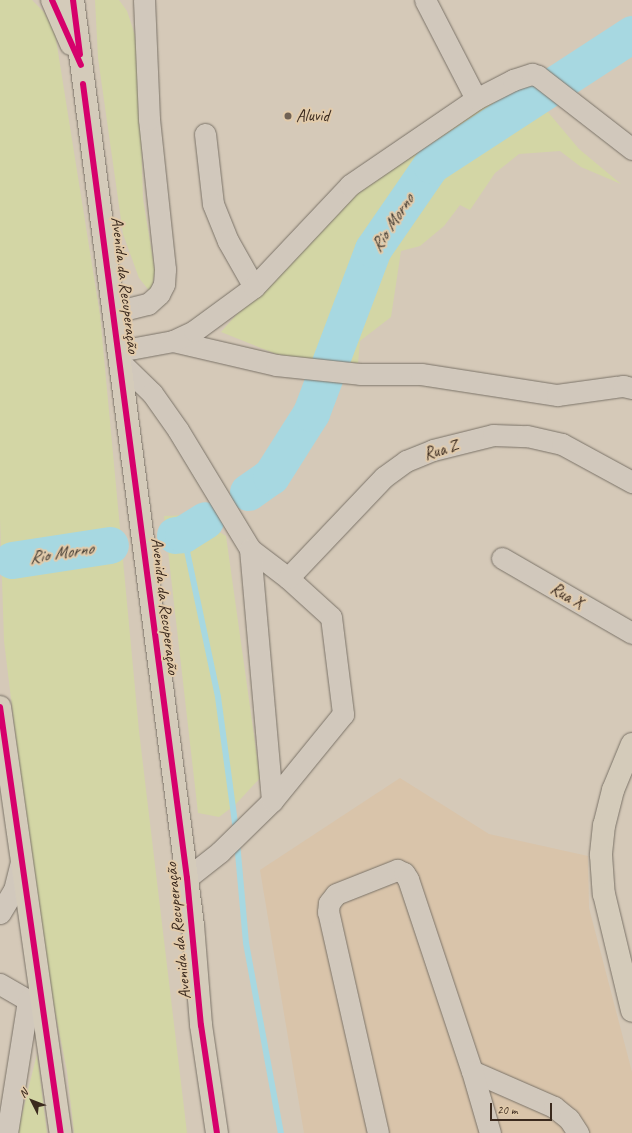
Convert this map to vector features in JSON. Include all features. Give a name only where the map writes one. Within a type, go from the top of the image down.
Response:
[{"type":"main road","points":[[52,0],[81,65]]},
{"type":"main road","name":"Avenida da Recuperação","points":[[73,0],[115,312],[134,482],[188,878],[201,1025],[212,1110],[217,1133]]},
{"type":"main road","points":[[0,707],[4,764],[21,862],[34,998],[46,1030],[62,1133]]},
{"type":"main road","points":[[632,744],[613,790],[604,825],[601,855],[604,894],[632,1011]]},
{"type":"main road","points":[[212,1110],[212,1133]]},
{"type":"street","points":[[115,312],[148,304],[159,294],[164,284],[165,269],[149,119],[144,0]]},
{"type":"street","points":[[425,0],[476,99]]},
{"type":"street","points":[[188,878],[220,852],[256,818],[272,801],[343,714],[331,617],[288,578],[250,549],[178,430],[152,393],[120,357],[173,341],[194,331],[254,287],[350,185],[476,99],[513,80],[532,74],[538,76],[632,149]]},
{"type":"street","points":[[204,134],[213,204],[228,241],[254,287]]},
{"type":"street","points":[[173,341],[276,365],[360,374],[422,374],[557,395],[623,386],[632,388]]},
{"type":"street","name":"Rua Z","points":[[288,578],[384,477],[406,461],[433,450],[493,435],[527,436],[562,444],[632,482]]},
{"type":"street","points":[[250,549],[272,801]]},
{"type":"street","name":"Rua X","points":[[502,558],[632,633]]},
{"type":"street","points":[[0,913],[14,890],[21,862]]},
{"type":"street","points":[[378,1133],[328,912],[330,903],[336,894],[397,870],[404,873],[408,879],[472,1071],[490,1133]]},
{"type":"street","points":[[0,984],[34,998],[7,1133]]},
{"type":"street","points":[[472,1071],[554,1107],[569,1119],[578,1133]]},
{"type":"shaded area","points":[[400,778],[489,834],[588,856],[589,908],[632,1072],[632,1133],[304,1133],[260,870]]},
{"type":"green space","points":[[0,0],[32,0],[44,12],[55,33],[100,315],[139,731],[187,1133],[74,1133],[67,1071],[40,937],[4,641],[0,518]]},
{"type":"green space","points":[[95,0],[119,0],[127,11],[135,35],[139,66],[143,199],[155,271],[151,293],[139,278],[123,234],[98,58]]},
{"type":"green space","points":[[521,80],[579,149],[621,184],[581,167],[560,151],[519,154],[495,173],[470,210],[460,205],[444,226],[420,246],[401,251],[391,317],[360,341],[358,363],[308,360],[276,354],[221,332],[313,228],[361,179]]},
{"type":"green space","points":[[190,515],[226,536],[260,778],[235,805],[219,817],[198,813],[164,516]]},
{"type":"green space","points":[[37,1054],[47,1133],[18,1133],[19,1126]]},
{"type":"waterway","name":"Rio Morno","points":[[248,492],[271,476],[311,413],[373,249],[431,165],[632,34]]},
{"type":"waterway","name":"Rio Morno","points":[[175,535],[183,534],[205,520]]},
{"type":"waterway","points":[[189,531],[187,551],[218,697],[236,831]]},
{"type":"waterway","name":"Rio Morno","points":[[12,560],[110,545]]},
{"type":"waterway","points":[[237,842],[246,943],[281,1133]]},
{"type":"cycle path","points":[[52,0],[81,65]]},
{"type":"cycle path","points":[[73,0],[80,55]]},
{"type":"cycle path","points":[[83,84],[187,878],[201,1025],[217,1133]]},
{"type":"cycle path","points":[[0,707],[61,1133]]},
{"type":"place","name":"Aluvid","points":[[288,116]]}]
